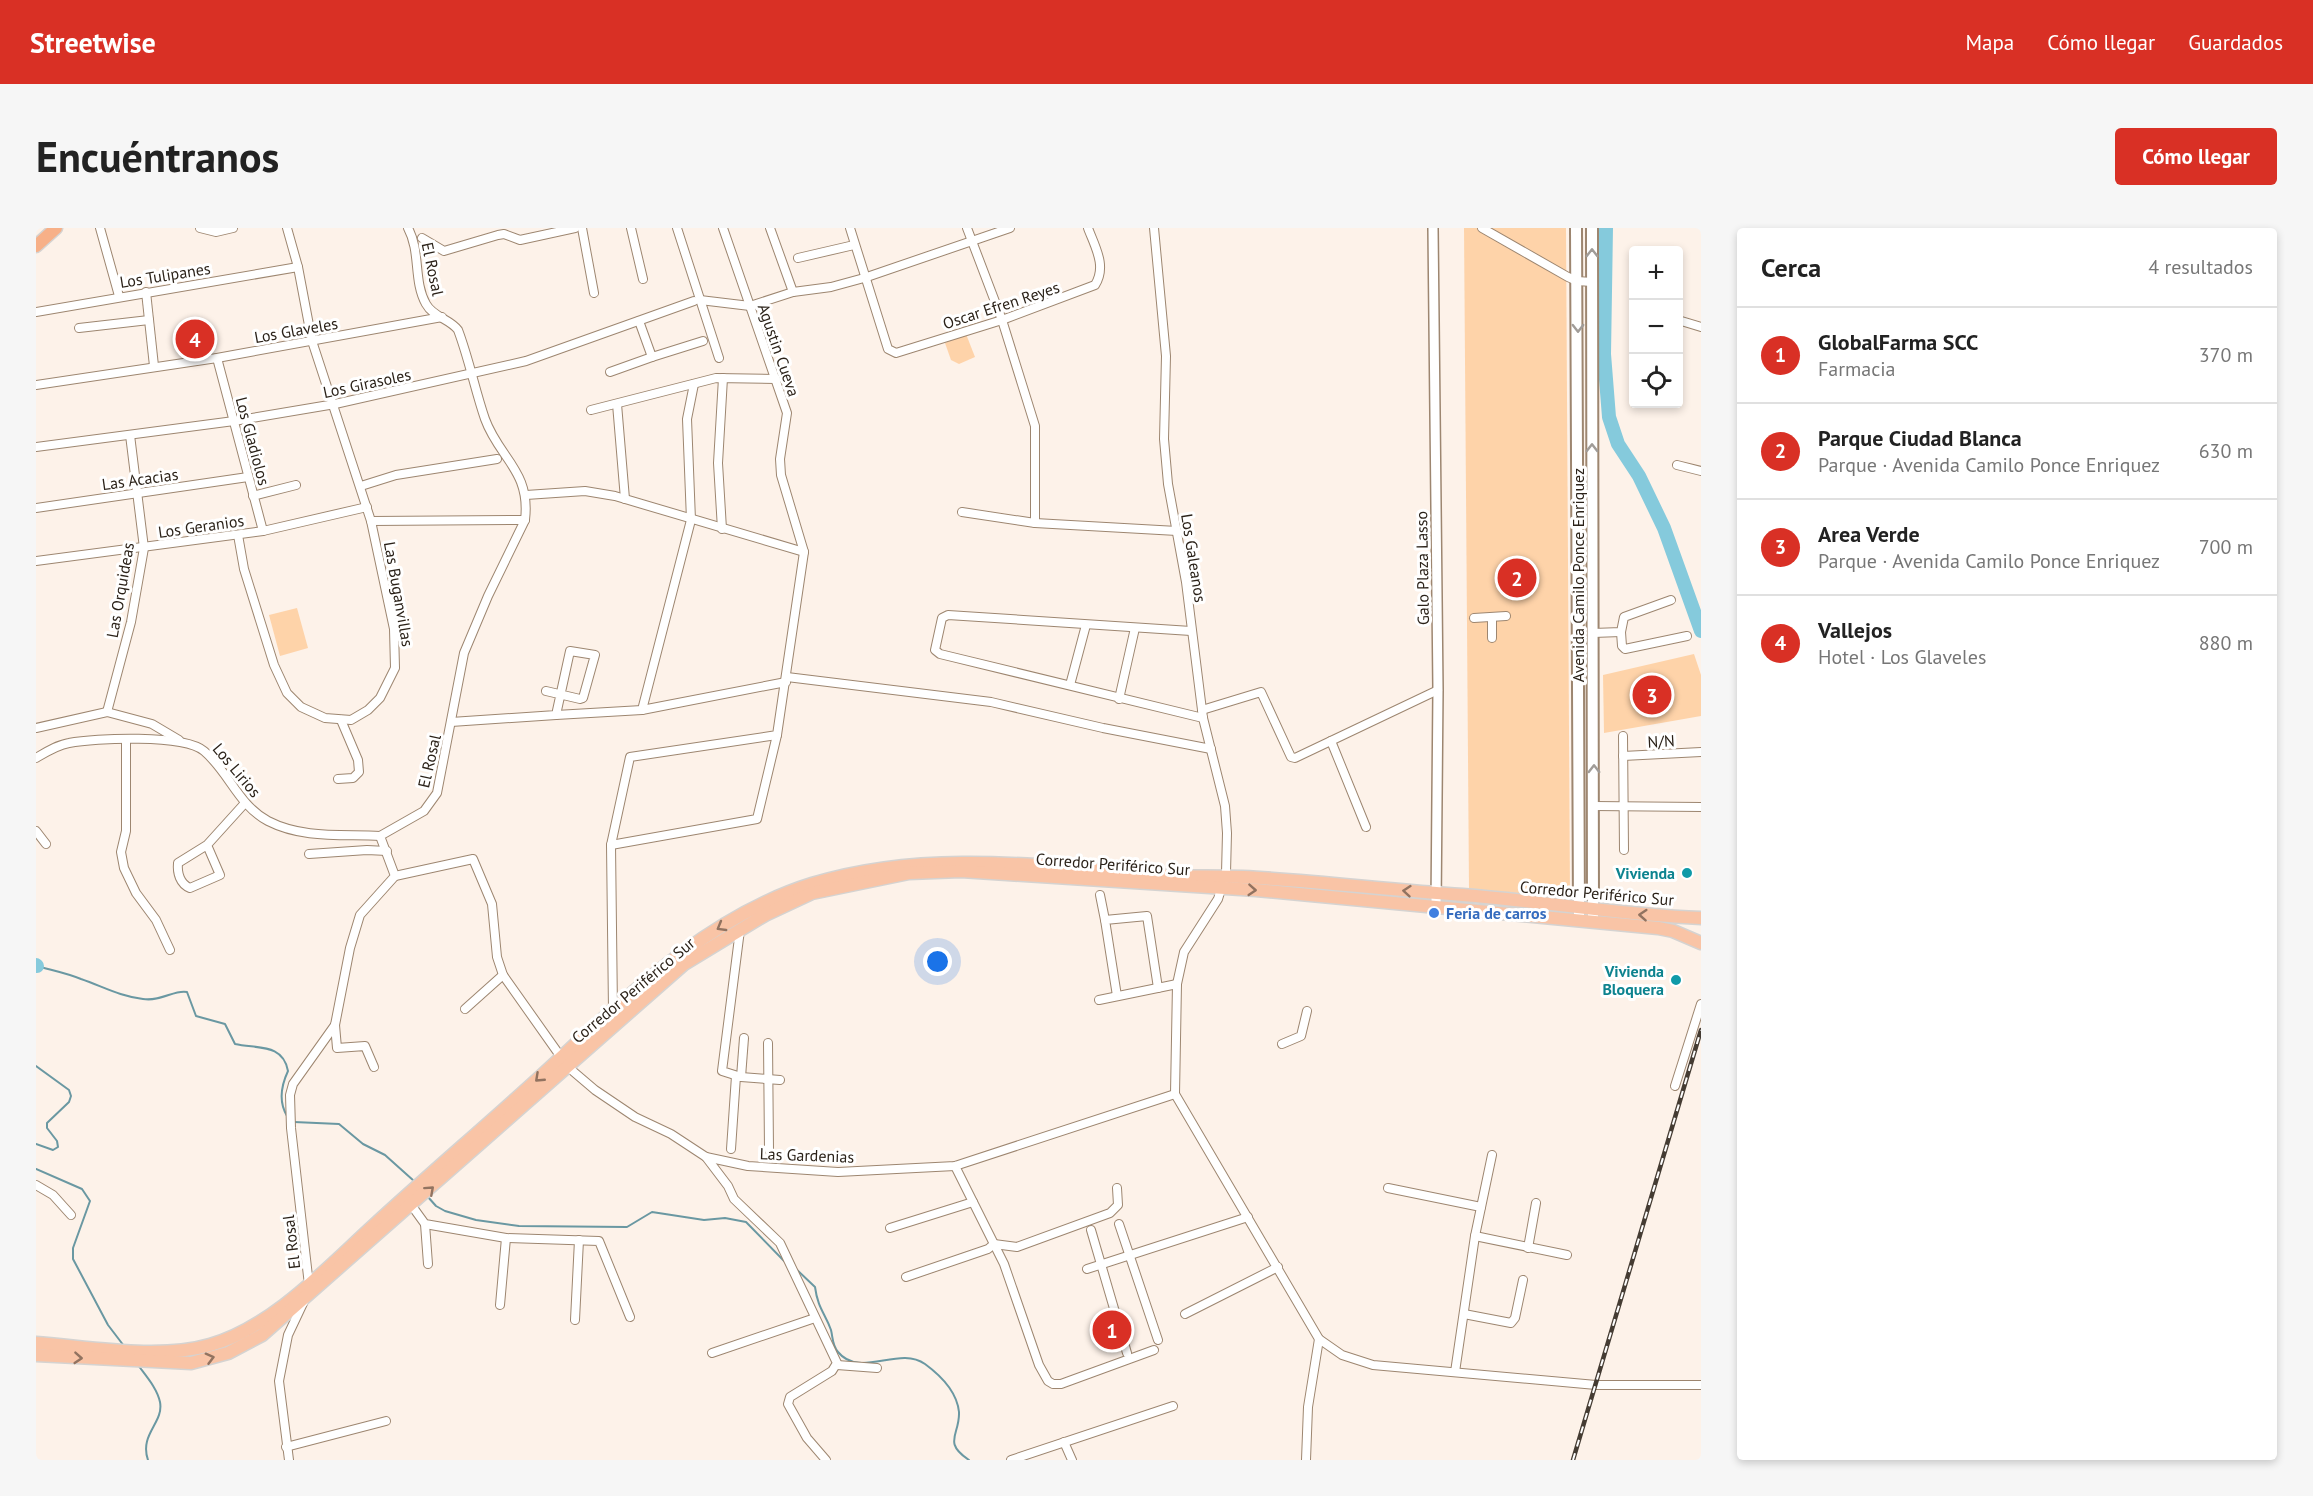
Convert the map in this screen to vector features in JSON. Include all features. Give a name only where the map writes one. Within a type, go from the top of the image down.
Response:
[{"type":"highway","points":[[36,246],[56,228]]},
{"type":"main road","name":"Avenida Camilo Ponce Enriquez","points":[[1576,228],[1579,915]]},
{"type":"main road","name":"Avenida Camilo Ponce Enriquez","points":[[1592,228],[1594,916]]},
{"type":"main road","points":[[1579,842],[1594,842]]},
{"type":"main road","name":"Corredor Periférico Sur","points":[[36,1355],[191,1363],[228,1353],[262,1335],[412,1206],[566,1061],[613,1011],[676,957],[716,929],[760,906],[809,885],[907,864],[964,862],[1175,876],[1436,907],[1594,916],[1701,918]]},
{"type":"main road","name":"Corredor Periférico Sur","points":[[36,1343],[112,1349],[193,1350],[225,1341],[252,1327],[309,1282],[566,1061],[684,964],[741,928],[812,893],[909,873],[971,871],[1436,894],[1579,915]]},
{"type":"main road","name":"Corredor Periférico Sur","points":[[1594,916],[1673,931],[1701,943]]},
{"type":"street","points":[[100,228],[119,296]]},
{"type":"street","points":[[200,228],[216,232],[233,228]]},
{"type":"street","name":"Las Buganvillas","points":[[287,228],[298,267],[312,341],[335,405],[371,521],[394,629],[395,668],[380,698],[368,710],[351,720],[341,720]]},
{"type":"street","name":"El Rosal","points":[[380,836],[418,815],[431,803],[437,793],[464,653],[488,596],[525,520],[526,495],[507,455],[486,422],[458,330],[452,322],[430,310],[422,294],[416,246],[408,228]]},
{"type":"street","points":[[422,238],[444,251],[498,235],[504,234],[520,240],[575,228]]},
{"type":"street","points":[[582,228],[594,293]]},
{"type":"street","points":[[631,228],[643,279]]},
{"type":"street","points":[[677,228],[697,301],[719,358]]},
{"type":"street","name":"Agustin Cueva","points":[[723,228],[787,413],[780,459],[781,475],[804,552]]},
{"type":"street","points":[[770,228],[793,292]]},
{"type":"street","points":[[850,228],[864,278]]},
{"type":"street","points":[[967,228],[1002,320],[1035,426],[1035,524]]},
{"type":"street","points":[[697,301],[750,306],[793,292],[831,287],[864,278],[1010,228]]},
{"type":"street","name":"Oscar Efren Reyes","points":[[864,278],[891,352],[1002,320],[1089,289],[1100,278],[1101,262],[1088,228]]},
{"type":"street","name":"Los Galeanos","points":[[1154,228],[1166,356],[1166,461],[1203,714],[1225,806],[1223,882]]},
{"type":"street","name":"Galo Plaza Lasso","points":[[1433,228],[1438,690],[1436,907]]},
{"type":"street","points":[[1482,228],[1577,281],[1592,282]]},
{"type":"street","points":[[798,258],[854,245]]},
{"type":"street","name":"Los Tulipanes","points":[[36,312],[298,267]]},
{"type":"street","points":[[146,292],[154,366]]},
{"type":"street","name":"Los Girasoles","points":[[36,447],[335,405],[526,361],[697,301]]},
{"type":"street","name":"Los Glaveles","points":[[36,385],[217,358],[442,317]]},
{"type":"street","points":[[79,328],[149,320]]},
{"type":"street","points":[[639,321],[652,357]]},
{"type":"street","points":[[1683,322],[1701,327]]},
{"type":"street","points":[[610,372],[703,341]]},
{"type":"street","name":"Los Gladiolos","points":[[217,358],[262,531]]},
{"type":"street","points":[[722,529],[718,463],[723,378]]},
{"type":"street","points":[[591,410],[723,378],[776,379]]},
{"type":"street","points":[[642,710],[691,520],[687,419],[694,384]]},
{"type":"street","points":[[616,404],[625,499]]},
{"type":"street","name":"Las Orquideas","points":[[107,712],[130,622],[144,548],[130,435]]},
{"type":"street","points":[[361,486],[396,475],[497,459]]},
{"type":"street","points":[[1677,465],[1701,471]]},
{"type":"street","name":"Las Acacias","points":[[36,507],[248,477]]},
{"type":"street","points":[[253,496],[296,485]]},
{"type":"street","points":[[526,495],[585,491],[625,499],[804,552],[787,679],[758,819],[610,845]]},
{"type":"street","name":"Los Geranios","points":[[36,561],[238,535],[367,507]]},
{"type":"street","points":[[962,513],[1035,524],[1177,531]]},
{"type":"street","points":[[371,521],[525,520]]},
{"type":"street","points":[[238,535],[244,569],[274,665],[287,693],[301,707],[326,718],[341,720],[358,760],[359,772],[353,778],[338,779]]},
{"type":"street","points":[[1671,600],[1624,617],[1621,632],[1622,646],[1625,649],[1687,636]]},
{"type":"street","points":[[1191,631],[948,615],[942,618],[936,652],[1119,699],[1203,714],[1261,692],[1291,757],[1300,756],[1438,690]]},
{"type":"street","points":[[1474,618],[1506,616]]},
{"type":"street","points":[[1492,617],[1492,638]]},
{"type":"street","points":[[1070,685],[1086,625]]},
{"type":"street","points":[[1119,699],[1135,628]]},
{"type":"street","points":[[1593,633],[1621,632]]},
{"type":"street","points":[[546,691],[560,693],[580,699],[585,696],[595,655],[570,651],[560,693],[556,715]]},
{"type":"street","points":[[451,722],[642,710],[787,679],[991,702],[1103,728],[1211,748]]},
{"type":"street","points":[[36,728],[107,712],[152,724],[181,742]]},
{"type":"street","points":[[613,1011],[610,845],[630,756],[777,735]]},
{"type":"street","points":[[1623,736],[1624,850]]},
{"type":"street","points":[[126,739],[126,831],[121,852],[124,868],[136,893],[156,920],[170,950]]},
{"type":"street","name":"Los Lirios","points":[[36,758],[68,743],[126,739],[181,742],[201,748],[213,759],[245,803],[265,819],[305,833],[380,836]]},
{"type":"street","points":[[1331,741],[1366,828]]},
{"type":"street","name":"N/N","points":[[1623,756],[1701,752]]},
{"type":"street","points":[[207,845],[220,875],[190,888],[186,887],[179,876],[178,863],[207,845],[245,803]]},
{"type":"street","points":[[1594,806],[1701,807]]},
{"type":"street","points":[[36,831],[46,844]]},
{"type":"street","points":[[380,836],[395,876]]},
{"type":"street","points":[[309,854],[387,851]]},
{"type":"street","name":"Las Gardenias","points":[[395,876],[473,859],[492,904],[496,957],[503,975],[542,1032],[566,1061],[595,1090],[635,1117],[671,1134],[706,1157],[748,1166],[838,1172],[956,1166],[1174,1094]]},
{"type":"street","name":"El Rosal","points":[[289,1460],[279,1381],[282,1356],[306,1298],[309,1282],[291,1128],[290,1095],[298,1074],[335,1025],[350,948],[360,915],[395,876]]},
{"type":"street","points":[[1223,882],[1218,899],[1184,952],[1178,984],[1174,1094],[1319,1339],[1342,1355],[1356,1361],[1596,1385],[1701,1385]]},
{"type":"street","points":[[1100,895],[1117,996]]},
{"type":"street","points":[[1105,920],[1147,916],[1158,988]]},
{"type":"street","points":[[741,928],[721,1067],[725,1074],[780,1080]]},
{"type":"street","points":[[465,1010],[503,975]]},
{"type":"street","points":[[1099,1000],[1178,984]]},
{"type":"street","points":[[1674,1086],[1701,1004]]},
{"type":"street","points":[[1282,1044],[1301,1036],[1307,1011]]},
{"type":"street","points":[[335,1025],[337,1048],[365,1046],[369,1049],[374,1067]]},
{"type":"street","points":[[731,1149],[744,1038]]},
{"type":"street","points":[[768,1043],[769,1150]]},
{"type":"street","points":[[1455,1372],[1475,1236],[1492,1155]]},
{"type":"street","points":[[706,1157],[728,1186],[734,1199],[780,1243],[837,1365]]},
{"type":"street","points":[[956,1166],[994,1244],[1017,1298],[1039,1365],[1048,1381],[1061,1384],[1154,1350]]},
{"type":"street","points":[[36,1185],[53,1196],[71,1215]]},
{"type":"street","points":[[906,1277],[994,1244],[1017,1247],[1110,1213],[1118,1205],[1117,1188]]},
{"type":"street","points":[[1388,1188],[1481,1207]]},
{"type":"street","points":[[890,1228],[973,1202]]},
{"type":"street","points":[[1528,1248],[1536,1203]]},
{"type":"street","points":[[412,1206],[425,1224],[428,1264]]},
{"type":"street","points":[[1087,1269],[1248,1217]]},
{"type":"street","points":[[425,1224],[506,1238],[594,1239],[603,1244],[630,1317]]},
{"type":"street","points":[[1119,1224],[1158,1340]]},
{"type":"street","points":[[1091,1230],[1127,1353]]},
{"type":"street","points":[[1475,1236],[1566,1255]]},
{"type":"street","points":[[500,1305],[506,1238]]},
{"type":"street","points":[[575,1320],[579,1240]]},
{"type":"street","points":[[1185,1314],[1278,1267]]},
{"type":"street","points":[[1464,1314],[1511,1323],[1515,1318],[1522,1280]]},
{"type":"street","points":[[712,1353],[815,1318]]},
{"type":"street","points":[[1306,1460],[1308,1407],[1319,1339]]},
{"type":"street","points":[[837,1365],[877,1368]]},
{"type":"street","points":[[826,1460],[807,1438],[788,1404],[790,1397],[832,1371],[837,1365]]},
{"type":"street","points":[[1011,1460],[1173,1406]]},
{"type":"street","points":[[286,1447],[386,1421]]},
{"type":"street","points":[[1064,1442],[1072,1460]]},
{"type":"shaded area","points":[[1464,228],[1566,228],[1570,898],[1469,890]]},
{"type":"shaded area","points":[[966,334],[975,357],[959,364],[951,360],[945,343]]},
{"type":"shaded area","points":[[297,608],[308,648],[280,656],[269,615]]},
{"type":"shaded area","points":[[1694,654],[1701,675],[1701,716],[1604,733],[1603,675]]},
{"type":"waterway","points":[[1606,228],[1604,354],[1609,417],[1618,444],[1639,476],[1664,528],[1701,631]]},
{"type":"waterway","points":[[36,970],[37,966],[59,972],[134,998],[156,999],[178,992],[187,992],[196,1016],[225,1024],[235,1044],[268,1049],[281,1056],[288,1071],[282,1094],[282,1105],[287,1116]]},
{"type":"waterway","points":[[36,1066],[69,1090],[71,1096],[69,1102],[47,1123],[47,1128],[57,1141],[58,1147],[53,1150],[36,1144]]},
{"type":"waterway","points":[[294,1122],[339,1124],[363,1144],[385,1155],[414,1181]]},
{"type":"waterway","points":[[36,1169],[82,1189],[90,1201],[73,1248],[73,1259],[108,1325],[124,1346]]},
{"type":"waterway","points":[[428,1197],[436,1206],[445,1211],[476,1220],[519,1226],[627,1227],[652,1212],[704,1220],[725,1218],[746,1222],[787,1264]]},
{"type":"waterway","points":[[795,1268],[815,1287],[835,1347],[847,1359],[857,1363],[915,1359],[925,1364],[942,1379],[958,1405],[959,1420],[954,1443],[961,1454],[969,1460]]},
{"type":"waterway","points":[[138,1365],[154,1387],[160,1402],[159,1416],[147,1443],[148,1460]]},
{"type":"railway","points":[[1573,1460],[1701,1030]]},
{"type":"place","name":"Vallejos","points":[[195,339]]},
{"type":"place","name":"Parque Ciudad Blanca","points":[[1517,578]]},
{"type":"place","name":"Area Verde","points":[[1652,695]]},
{"type":"place","name":"Vivienda","points":[[1687,873]]},
{"type":"place","name":"Feria de carros","points":[[1434,913]]},
{"type":"place","name":"Vivienda Bloquera","points":[[1676,980]]},
{"type":"place","name":"GlobalFarma SCC","points":[[1112,1330]]}]
